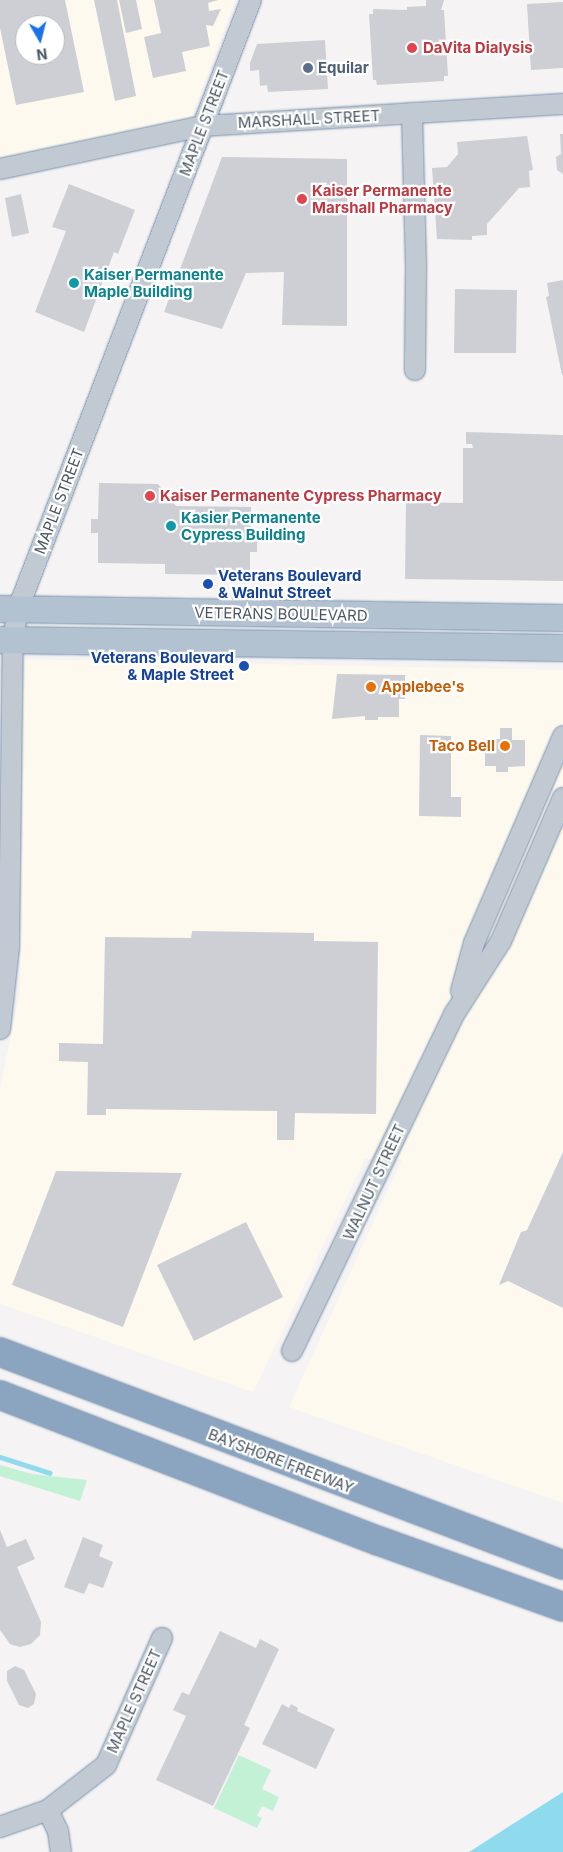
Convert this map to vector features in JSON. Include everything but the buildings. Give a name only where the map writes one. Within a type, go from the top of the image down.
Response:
[{"type":"highway","name":"BAYSHORE FREEWAY","points":[[0,1352],[563,1565]]},
{"type":"highway","points":[[0,1395],[370,1538],[563,1607]]},
{"type":"main road","name":"VETERANS BOULEVARD","points":[[9,609],[563,618]]},
{"type":"main road","name":"VETERANS BOULEVARD","points":[[6,640],[563,648]]},
{"type":"street","name":"MAPLE STREET","points":[[0,1029],[9,947],[5,877],[6,640],[9,609],[204,126],[251,0]]},
{"type":"street","name":"MARSHALL STREET","points":[[0,169],[204,126],[563,104]]},
{"type":"street","points":[[412,113],[416,226],[415,370]]},
{"type":"street","name":"WALNUT STREET","points":[[455,1012],[474,943],[563,736]]},
{"type":"street","name":"WALNUT STREET","points":[[292,1351],[455,1012],[501,941],[563,798]]},
{"type":"street","name":"MAPLE STREET","points":[[0,1828],[48,1810],[106,1765],[162,1638]]},
{"type":"street","points":[[48,1810],[58,1831],[61,1852]]},
{"type":"shaded area","points":[[0,0],[235,0],[190,121],[0,158]]},
{"type":"shaded area","points":[[24,659],[563,670],[563,1503],[289,1407],[402,1159],[365,1159],[253,1392],[0,1304],[0,1088],[20,992]]},
{"type":"green space","points":[[0,1465],[32,1474],[87,1480],[80,1501],[0,1476]]},
{"type":"green space","points":[[239,1755],[271,1770],[262,1789],[279,1797],[273,1811],[262,1806],[257,1816],[262,1818],[257,1828],[214,1808]]},
{"type":"water","points":[[563,1792],[563,1852],[469,1852]]},
{"type":"waterway","points":[[0,1457],[50,1473]]},
{"type":"place","name":"DaVita Dialysis","points":[[412,48]]},
{"type":"place","name":"Equilar","points":[[308,68]]},
{"type":"place","name":"Kaiser Permanente Marshall Pharmacy","points":[[302,199]]},
{"type":"place","name":"Kaiser Permanente Maple Building","points":[[74,283]]},
{"type":"place","name":"Kaiser Permanente Cypress Pharmacy","points":[[150,496]]},
{"type":"place","name":"Kasier Permanente Cypress Building","points":[[171,526]]},
{"type":"place","name":"Veterans Boulevard & Walnut Street","points":[[208,584]]},
{"type":"place","name":"Veterans Boulevard & Maple Street","points":[[244,666]]},
{"type":"place","name":"Applebee's","points":[[371,687]]},
{"type":"place","name":"Taco Bell","points":[[505,746]]}]
